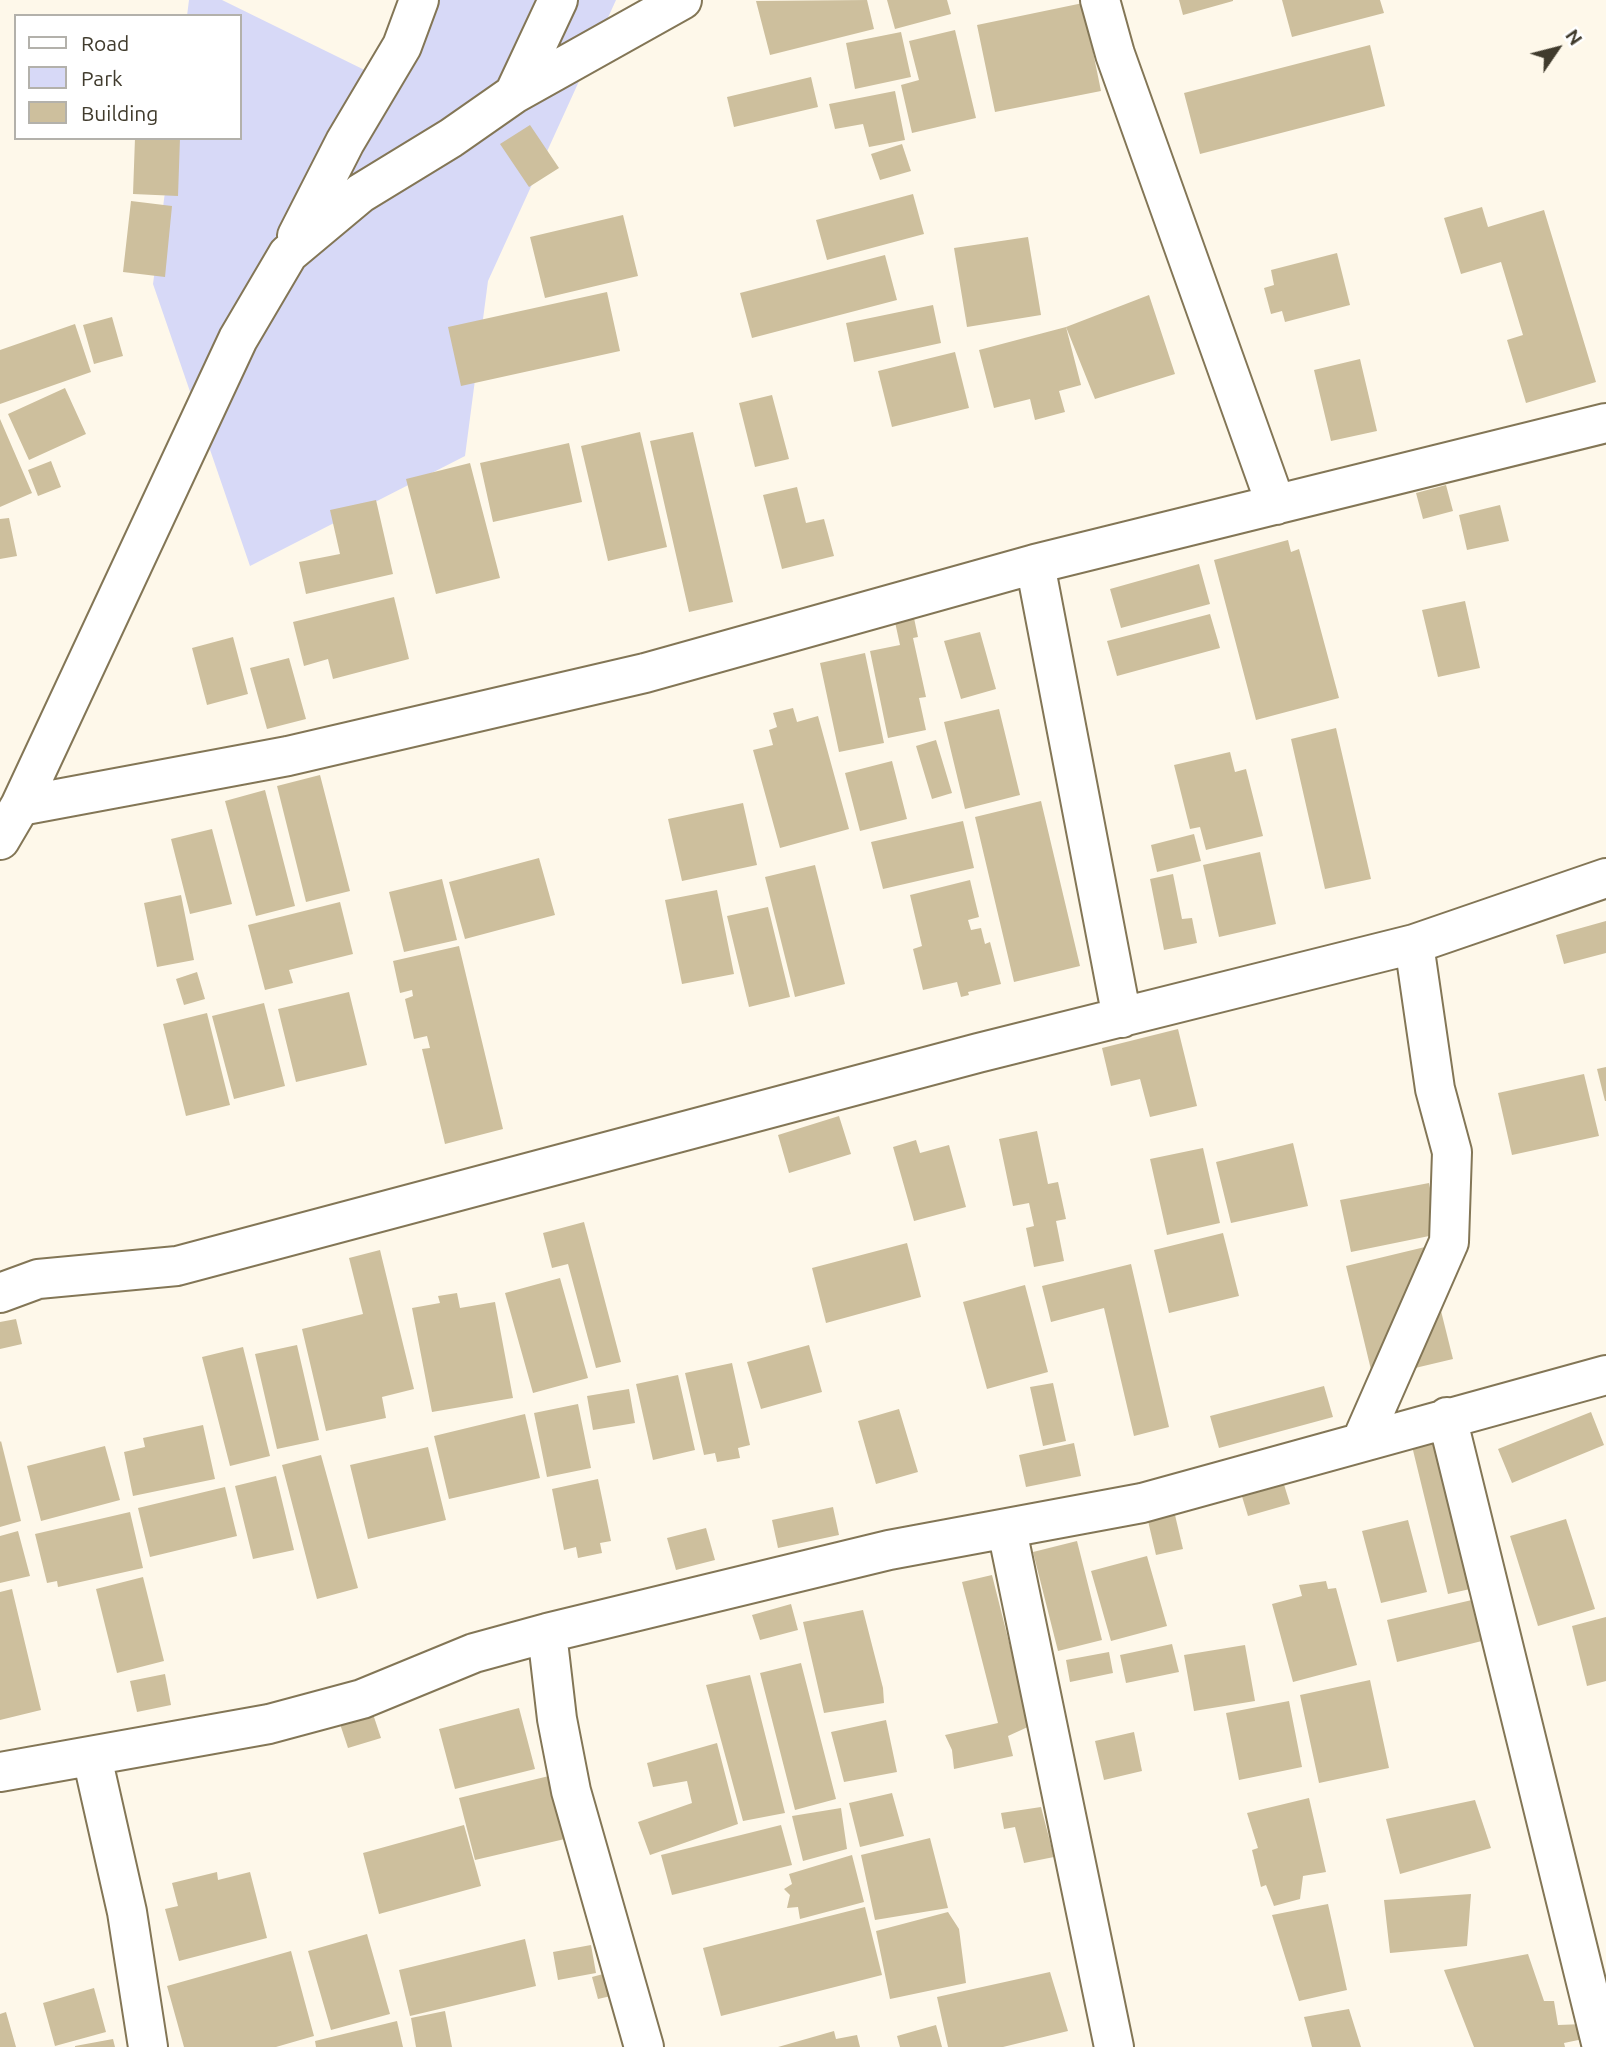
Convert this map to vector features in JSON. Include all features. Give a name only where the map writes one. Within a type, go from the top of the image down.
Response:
[{"type":"street","points":[[0,840],[20,806],[237,339],[288,254],[345,142],[402,46],[419,0]]},
{"type":"street","points":[[288,254],[361,192],[451,138],[514,94],[682,0]]},
{"type":"street","points":[[1100,0],[1115,54],[1276,505]]},
{"type":"street","points":[[514,94],[553,12]]},
{"type":"street","points":[[553,12],[579,58]]},
{"type":"street","points":[[20,806],[288,756],[645,673],[1035,564],[1606,423]]},
{"type":"street","points":[[1035,564],[1122,1018]]},
{"type":"street","points":[[0,1293],[38,1279],[177,1266],[1414,944],[1606,878]]},
{"type":"street","points":[[1362,1440],[1450,1242],[1452,1152],[1435,1089],[1414,944]]},
{"type":"street","points":[[0,1772],[269,1724],[362,1699],[474,1653],[547,1633],[889,1550],[1142,1503],[1447,1416],[1606,1375]]},
{"type":"street","points":[[1447,1416],[1602,2047]]},
{"type":"street","points":[[1007,1530],[1114,2047]]},
{"type":"street","points":[[547,1633],[557,1719],[571,1791],[645,2047]]},
{"type":"street","points":[[92,1757],[127,1912],[148,2047]]},
{"type":"green space","points":[[189,0],[222,0],[389,82],[408,0],[616,0],[488,281],[465,456],[250,566],[153,284],[172,140],[242,140],[242,14],[187,14]]},
{"type":"building","points":[[867,0],[874,29],[770,55],[756,1]]},
{"type":"building","points":[[887,0],[947,0],[951,14],[895,29]]},
{"type":"building","points":[[1179,0],[1233,0],[1233,1],[1183,15]]},
{"type":"building","points":[[1282,0],[1380,0],[1384,13],[1292,37]]},
{"type":"building","points":[[1083,3],[1101,91],[995,112],[977,25]]},
{"type":"building","points":[[955,30],[976,118],[912,133],[901,85],[919,80],[909,41]]},
{"type":"building","points":[[901,32],[911,77],[855,89],[846,43]]},
{"type":"building","points":[[1370,45],[1385,106],[1200,154],[1184,93]]},
{"type":"building","points":[[811,77],[818,107],[734,127],[727,97]]},
{"type":"building","points":[[895,91],[905,140],[869,147],[863,124],[835,129],[829,104]]},
{"type":"building","points":[[530,125],[559,168],[529,187],[500,144]]},
{"type":"building","points":[[135,140],[180,140],[178,196],[133,194]]},
{"type":"building","points":[[902,144],[911,171],[880,180],[871,154]]},
{"type":"building","points":[[913,194],[924,234],[827,260],[816,220]]},
{"type":"building","points":[[131,201],[172,206],[165,277],[123,272]]},
{"type":"building","points":[[1482,207],[1488,227],[1544,210],[1596,382],[1526,403],[1507,340],[1523,335],[1501,262],[1461,274],[1444,218]]},
{"type":"building","points":[[623,215],[638,276],[545,298],[530,237]]},
{"type":"building","points":[[1028,237],[1041,315],[967,327],[954,248]]},
{"type":"building","points":[[1337,253],[1350,305],[1285,322],[1282,311],[1271,314],[1264,288],[1274,285],[1271,270]]},
{"type":"building","points":[[885,255],[897,300],[752,338],[740,293]]},
{"type":"building","points":[[607,292],[620,351],[461,386],[448,327]]},
{"type":"building","points":[[1149,295],[1175,374],[1095,399],[1066,327]]},
{"type":"building","points":[[933,305],[941,343],[854,362],[846,323]]},
{"type":"building","points":[[112,317],[123,356],[94,364],[83,325]]},
{"type":"building","points":[[75,324],[91,372],[0,404],[0,350]]},
{"type":"building","points":[[1066,327],[1081,385],[1059,391],[1065,412],[1035,420],[1030,399],[994,408],[979,350]]},
{"type":"building","points":[[955,352],[969,408],[892,427],[878,371]]},
{"type":"building","points":[[1360,359],[1377,431],[1331,441],[1314,370]]},
{"type":"building","points":[[65,388],[86,434],[29,460],[8,414]]},
{"type":"building","points":[[772,395],[789,459],[755,467],[739,403]]},
{"type":"building","points":[[0,419],[32,493],[0,507]]},
{"type":"building","points":[[640,432],[667,547],[608,561],[581,446]]},
{"type":"building","points":[[693,432],[733,602],[689,612],[650,441]]},
{"type":"building","points":[[569,443],[582,502],[493,522],[480,463]]},
{"type":"building","points":[[51,461],[61,487],[38,496],[28,470]]},
{"type":"building","points":[[470,463],[500,578],[436,594],[406,479]]},
{"type":"building","points":[[1446,485],[1453,511],[1423,519],[1416,493]]},
{"type":"building","points":[[797,487],[806,523],[824,519],[834,556],[782,569],[763,495]]},
{"type":"building","points":[[376,500],[393,574],[306,594],[299,562],[340,554],[330,510]]},
{"type":"building","points":[[1500,505],[1509,541],[1467,550],[1459,515]]},
{"type":"building","points":[[9,518],[17,556],[0,559],[0,519]]},
{"type":"building","points":[[1288,540],[1291,552],[1299,549],[1339,698],[1256,720],[1214,560]]},
{"type":"building","points":[[1199,564],[1210,604],[1121,628],[1110,589]]},
{"type":"building","points":[[394,597],[409,659],[333,679],[328,659],[304,666],[293,622]]},
{"type":"building","points":[[1465,601],[1480,668],[1438,677],[1422,610]]},
{"type":"building","points":[[1210,614],[1220,648],[1117,676],[1107,641]]},
{"type":"building","points":[[914,618],[918,637],[913,638],[926,697],[919,698],[926,730],[888,738],[870,651],[900,645],[895,622]]},
{"type":"building","points":[[980,632],[996,689],[961,699],[944,641]]},
{"type":"building","points":[[233,637],[248,694],[207,705],[192,648]]},
{"type":"building","points":[[865,653],[884,743],[839,752],[820,663]]},
{"type":"building","points":[[289,658],[306,719],[267,729],[250,668]]},
{"type":"building","points":[[793,708],[797,722],[818,716],[849,829],[780,848],[753,750],[773,745],[769,730],[777,727],[773,713]]},
{"type":"building","points":[[999,709],[1020,795],[965,809],[944,722]]},
{"type":"building","points":[[1336,728],[1371,879],[1325,889],[1291,739]]},
{"type":"building","points":[[936,740],[952,793],[932,799],[916,746]]},
{"type":"building","points":[[1230,752],[1235,772],[1246,769],[1263,836],[1206,850],[1200,827],[1190,829],[1174,765]]},
{"type":"building","points":[[892,761],[907,819],[860,831],[845,773]]},
{"type":"building","points":[[320,775],[350,891],[306,902],[277,786]]},
{"type":"building","points":[[265,790],[295,906],[256,916],[225,801]]},
{"type":"building","points":[[1041,801],[1080,966],[1014,982],[975,817]]},
{"type":"building","points":[[743,803],[757,865],[682,881],[668,819]]},
{"type":"building","points":[[963,821],[974,868],[883,889],[871,842]]},
{"type":"building","points":[[212,829],[232,904],[190,914],[171,839]]},
{"type":"building","points":[[1194,834],[1201,861],[1157,872],[1151,845]]},
{"type":"building","points":[[1260,852],[1276,924],[1219,937],[1203,865]]},
{"type":"building","points":[[539,858],[555,915],[465,939],[449,882]]},
{"type":"building","points":[[815,865],[845,984],[795,997],[765,877]]},
{"type":"building","points":[[1173,874],[1182,919],[1192,918],[1197,943],[1164,950],[1150,879]]},
{"type":"building","points":[[442,879],[457,940],[404,952],[389,892]]},
{"type":"building","points":[[970,880],[979,917],[968,920],[971,930],[981,928],[985,944],[990,942],[1001,984],[968,992],[969,995],[961,997],[957,982],[923,990],[913,949],[922,946],[910,895]]},
{"type":"building","points":[[717,890],[734,974],[682,984],[665,900]]},
{"type":"building","points":[[181,895],[194,960],[157,967],[144,903]]},
{"type":"building","points":[[340,902],[353,954],[289,970],[293,983],[265,990],[248,925]]},
{"type":"building","points":[[768,907],[790,997],[749,1007],[727,916]]},
{"type":"building","points":[[1606,921],[1606,953],[1564,964],[1556,935]]},
{"type":"building","points":[[459,946],[503,1129],[445,1144],[422,1049],[430,1048],[427,1036],[414,1039],[405,999],[413,996],[412,990],[400,993],[393,961]]},
{"type":"building","points":[[197,972],[205,999],[184,1005],[176,979]]},
{"type":"building","points":[[349,992],[367,1065],[296,1082],[278,1009]]},
{"type":"building","points":[[264,1003],[285,1086],[234,1099],[212,1016]]},
{"type":"building","points":[[207,1013],[230,1105],[186,1116],[163,1024]]},
{"type":"building","points":[[1178,1029],[1197,1106],[1150,1117],[1140,1079],[1111,1086],[1102,1048]]},
{"type":"building","points":[[1606,1067],[1606,1101],[1605,1101],[1597,1069]]},
{"type":"building","points":[[1584,1074],[1599,1136],[1512,1155],[1498,1093]]},
{"type":"building","points":[[839,1116],[851,1154],[789,1173],[778,1135]]},
{"type":"building","points":[[1037,1131],[1048,1184],[1058,1182],[1066,1219],[1056,1221],[1064,1261],[1034,1267],[1026,1228],[1034,1226],[1029,1203],[1013,1206],[999,1139]]},
{"type":"building","points":[[916,1140],[920,1153],[949,1145],[966,1207],[914,1221],[893,1147]]},
{"type":"building","points":[[1293,1143],[1308,1206],[1231,1223],[1216,1162]]},
{"type":"building","points":[[1203,1148],[1220,1223],[1167,1235],[1150,1159]]},
{"type":"building","points":[[1429,1183],[1439,1234],[1351,1252],[1340,1200]]},
{"type":"building","points":[[584,1222],[621,1362],[596,1368],[568,1264],[552,1268],[543,1233]]},
{"type":"building","points":[[1223,1233],[1239,1296],[1169,1313],[1154,1250]]},
{"type":"building","points":[[907,1243],[921,1297],[826,1323],[812,1268]]},
{"type":"building","points":[[1425,1247],[1453,1359],[1373,1378],[1346,1266]]},
{"type":"building","points":[[380,1250],[414,1389],[382,1397],[386,1418],[326,1431],[302,1329],[363,1314],[349,1258]]},
{"type":"building","points":[[1131,1264],[1169,1427],[1134,1436],[1104,1308],[1051,1322],[1042,1286]]},
{"type":"building","points":[[560,1278],[588,1378],[533,1393],[505,1293]]},
{"type":"building","points":[[1025,1285],[1048,1372],[987,1389],[963,1302]]},
{"type":"building","points":[[457,1293],[460,1308],[495,1302],[513,1398],[432,1412],[412,1308],[440,1303],[438,1296]]},
{"type":"building","points":[[16,1319],[22,1344],[0,1349],[0,1322]]},
{"type":"building","points":[[297,1345],[319,1440],[277,1449],[255,1354]]},
{"type":"building","points":[[809,1345],[822,1392],[761,1409],[747,1362]]},
{"type":"building","points":[[243,1347],[270,1456],[230,1466],[202,1357]]},
{"type":"building","points":[[732,1363],[750,1445],[738,1448],[740,1458],[717,1462],[715,1453],[704,1455],[685,1373]]},
{"type":"building","points":[[678,1375],[695,1450],[653,1460],[636,1384]]},
{"type":"building","points":[[1053,1383],[1066,1441],[1043,1446],[1030,1387]]},
{"type":"building","points":[[1324,1386],[1333,1417],[1219,1448],[1210,1416]]},
{"type":"building","points":[[629,1389],[635,1423],[593,1430],[587,1396]]},
{"type":"building","points":[[578,1404],[591,1468],[547,1477],[534,1413]]},
{"type":"building","points":[[899,1409],[918,1472],[876,1484],[858,1421]]},
{"type":"building","points":[[1591,1412],[1604,1445],[1512,1483],[1498,1449]]},
{"type":"building","points":[[525,1414],[540,1478],[449,1499],[434,1436]]},
{"type":"building","points":[[203,1425],[215,1479],[133,1496],[124,1452],[145,1447],[143,1438]]},
{"type":"building","points":[[1442,1435],[1479,1587],[1448,1594],[1411,1442]]},
{"type":"building","points":[[0,1442],[21,1521],[0,1527]]},
{"type":"building","points":[[1074,1443],[1081,1476],[1026,1487],[1019,1455]]},
{"type":"building","points":[[105,1446],[120,1500],[41,1521],[27,1466]]},
{"type":"building","points":[[428,1447],[446,1520],[368,1539],[350,1465]]},
{"type":"building","points":[[321,1455],[358,1588],[317,1599],[282,1465]]},
{"type":"building","points":[[276,1476],[294,1550],[253,1559],[235,1486]]},
{"type":"building","points":[[1282,1478],[1290,1504],[1248,1516],[1240,1490]]},
{"type":"building","points":[[598,1479],[611,1541],[600,1543],[602,1553],[578,1558],[576,1547],[564,1550],[552,1489]]},
{"type":"building","points":[[225,1487],[237,1536],[150,1557],[138,1508]]},
{"type":"building","points":[[833,1507],[839,1535],[778,1548],[772,1520]]},
{"type":"building","points":[[130,1512],[143,1568],[58,1587],[57,1581],[47,1583],[35,1534]]},
{"type":"building","points":[[1175,1515],[1183,1549],[1156,1555],[1148,1521]]},
{"type":"building","points":[[1566,1519],[1595,1609],[1538,1626],[1510,1536]]},
{"type":"building","points":[[1408,1520],[1427,1592],[1381,1603],[1362,1531]]},
{"type":"building","points":[[706,1528],[715,1560],[676,1570],[667,1538]]},
{"type":"building","points":[[18,1531],[30,1576],[0,1583],[0,1536]]},
{"type":"building","points":[[1077,1541],[1102,1640],[1058,1651],[1033,1552]]},
{"type":"building","points":[[1147,1556],[1167,1626],[1111,1641],[1091,1571]]},
{"type":"building","points":[[992,1575],[1030,1726],[1008,1736],[1013,1756],[954,1769],[952,1750],[945,1735],[998,1723],[962,1582]]},
{"type":"building","points":[[143,1577],[164,1661],[117,1673],[96,1589]]},
{"type":"building","points":[[1326,1581],[1328,1589],[1336,1588],[1357,1665],[1293,1682],[1272,1604],[1302,1596],[1299,1585]]},
{"type":"building","points":[[12,1589],[41,1710],[0,1720],[0,1592]]},
{"type":"building","points":[[1476,1599],[1486,1640],[1397,1662],[1387,1620]]},
{"type":"building","points":[[791,1604],[798,1630],[760,1640],[752,1615]]},
{"type":"building","points":[[863,1610],[883,1688],[884,1703],[824,1713],[803,1622]]},
{"type":"building","points":[[1606,1617],[1606,1681],[1587,1686],[1572,1626]]},
{"type":"building","points":[[1172,1644],[1179,1672],[1126,1683],[1120,1655]]},
{"type":"building","points":[[1245,1645],[1255,1701],[1194,1711],[1184,1655]]},
{"type":"building","points":[[1109,1652],[1113,1673],[1070,1682],[1066,1660]]},
{"type":"building","points":[[801,1663],[836,1799],[795,1810],[760,1673]]},
{"type":"building","points":[[165,1674],[171,1705],[137,1712],[130,1681]]},
{"type":"building","points":[[750,1675],[785,1813],[743,1821],[706,1685]]},
{"type":"building","points":[[1370,1680],[1389,1768],[1319,1783],[1300,1695]]},
{"type":"building","points":[[1289,1701],[1302,1767],[1239,1780],[1226,1713]]},
{"type":"building","points":[[519,1708],[535,1769],[455,1789],[439,1729]]},
{"type":"building","points":[[373,1714],[381,1738],[348,1748],[340,1724]]},
{"type":"building","points":[[886,1720],[897,1772],[844,1782],[831,1732]]},
{"type":"building","points":[[1134,1732],[1142,1771],[1104,1780],[1095,1741]]},
{"type":"building","points":[[717,1743],[738,1824],[650,1855],[638,1822],[692,1803],[687,1781],[653,1787],[647,1763]]},
{"type":"building","points":[[553,1775],[569,1838],[475,1860],[459,1798]]},
{"type":"building","points":[[892,1793],[904,1836],[860,1847],[849,1803]]},
{"type":"building","points":[[1309,1798],[1326,1872],[1303,1876],[1300,1899],[1274,1906],[1266,1885],[1261,1887],[1252,1850],[1258,1848],[1247,1813]]},
{"type":"building","points":[[1475,1800],[1491,1848],[1400,1874],[1386,1819]]},
{"type":"building","points":[[1041,1807],[1054,1857],[1024,1863],[1015,1827],[1004,1829],[1001,1813]]},
{"type":"building","points":[[841,1808],[847,1849],[803,1861],[792,1816]]},
{"type":"building","points":[[464,1825],[481,1886],[379,1914],[363,1853]]},
{"type":"building","points":[[781,1825],[792,1865],[672,1895],[661,1855]]},
{"type":"building","points":[[930,1838],[948,1908],[875,1920],[861,1855]]},
{"type":"building","points":[[852,1855],[864,1902],[800,1919],[798,1907],[787,1908],[790,1895],[784,1889],[792,1884],[789,1874]]},
{"type":"building","points":[[217,1872],[218,1880],[250,1872],[267,1938],[179,1961],[165,1909],[178,1906],[172,1883]]},
{"type":"building","points":[[1471,1894],[1467,1946],[1390,1953],[1384,1900]]},
{"type":"building","points":[[1328,1904],[1347,1990],[1299,2001],[1272,1915]]},
{"type":"building","points":[[865,1907],[882,1975],[721,2016],[703,1948]]},
{"type":"building","points":[[948,1912],[959,1929],[966,1983],[890,1999],[876,1931]]},
{"type":"building","points":[[367,1934],[390,2014],[331,2030],[308,1951]]},
{"type":"building","points":[[525,1939],[536,1986],[410,2016],[399,1970]]},
{"type":"building","points":[[591,1945],[596,1973],[558,1980],[553,1952]]},
{"type":"building","points":[[291,1951],[314,2036],[276,2047],[184,2047],[167,1986]]},
{"type":"building","points":[[1528,1954],[1544,2001],[1554,2001],[1558,2025],[1584,2024],[1588,2038],[1564,2043],[1565,2047],[1474,2047],[1444,1970]]},
{"type":"building","points":[[618,1970],[624,1993],[598,1999],[592,1977]]},
{"type":"building","points":[[1050,1972],[1068,2031],[1003,2047],[948,2047],[937,1997]]},
{"type":"building","points":[[94,1988],[106,2032],[55,2046],[43,2003]]},
{"type":"building","points":[[1349,2009],[1361,2047],[1312,2047],[1304,2017]]},
{"type":"building","points":[[445,2011],[452,2047],[416,2047],[411,2018]]},
{"type":"building","points":[[6,2012],[16,2047],[0,2047],[0,2014]]},
{"type":"building","points":[[397,2021],[403,2047],[316,2047],[315,2041]]},
{"type":"building","points":[[936,2025],[942,2047],[900,2047],[897,2036]]},
{"type":"building","points":[[834,2031],[836,2039],[857,2035],[860,2047],[778,2047]]},
{"type":"building","points":[[113,2039],[115,2047],[75,2047],[75,2046]]}]
